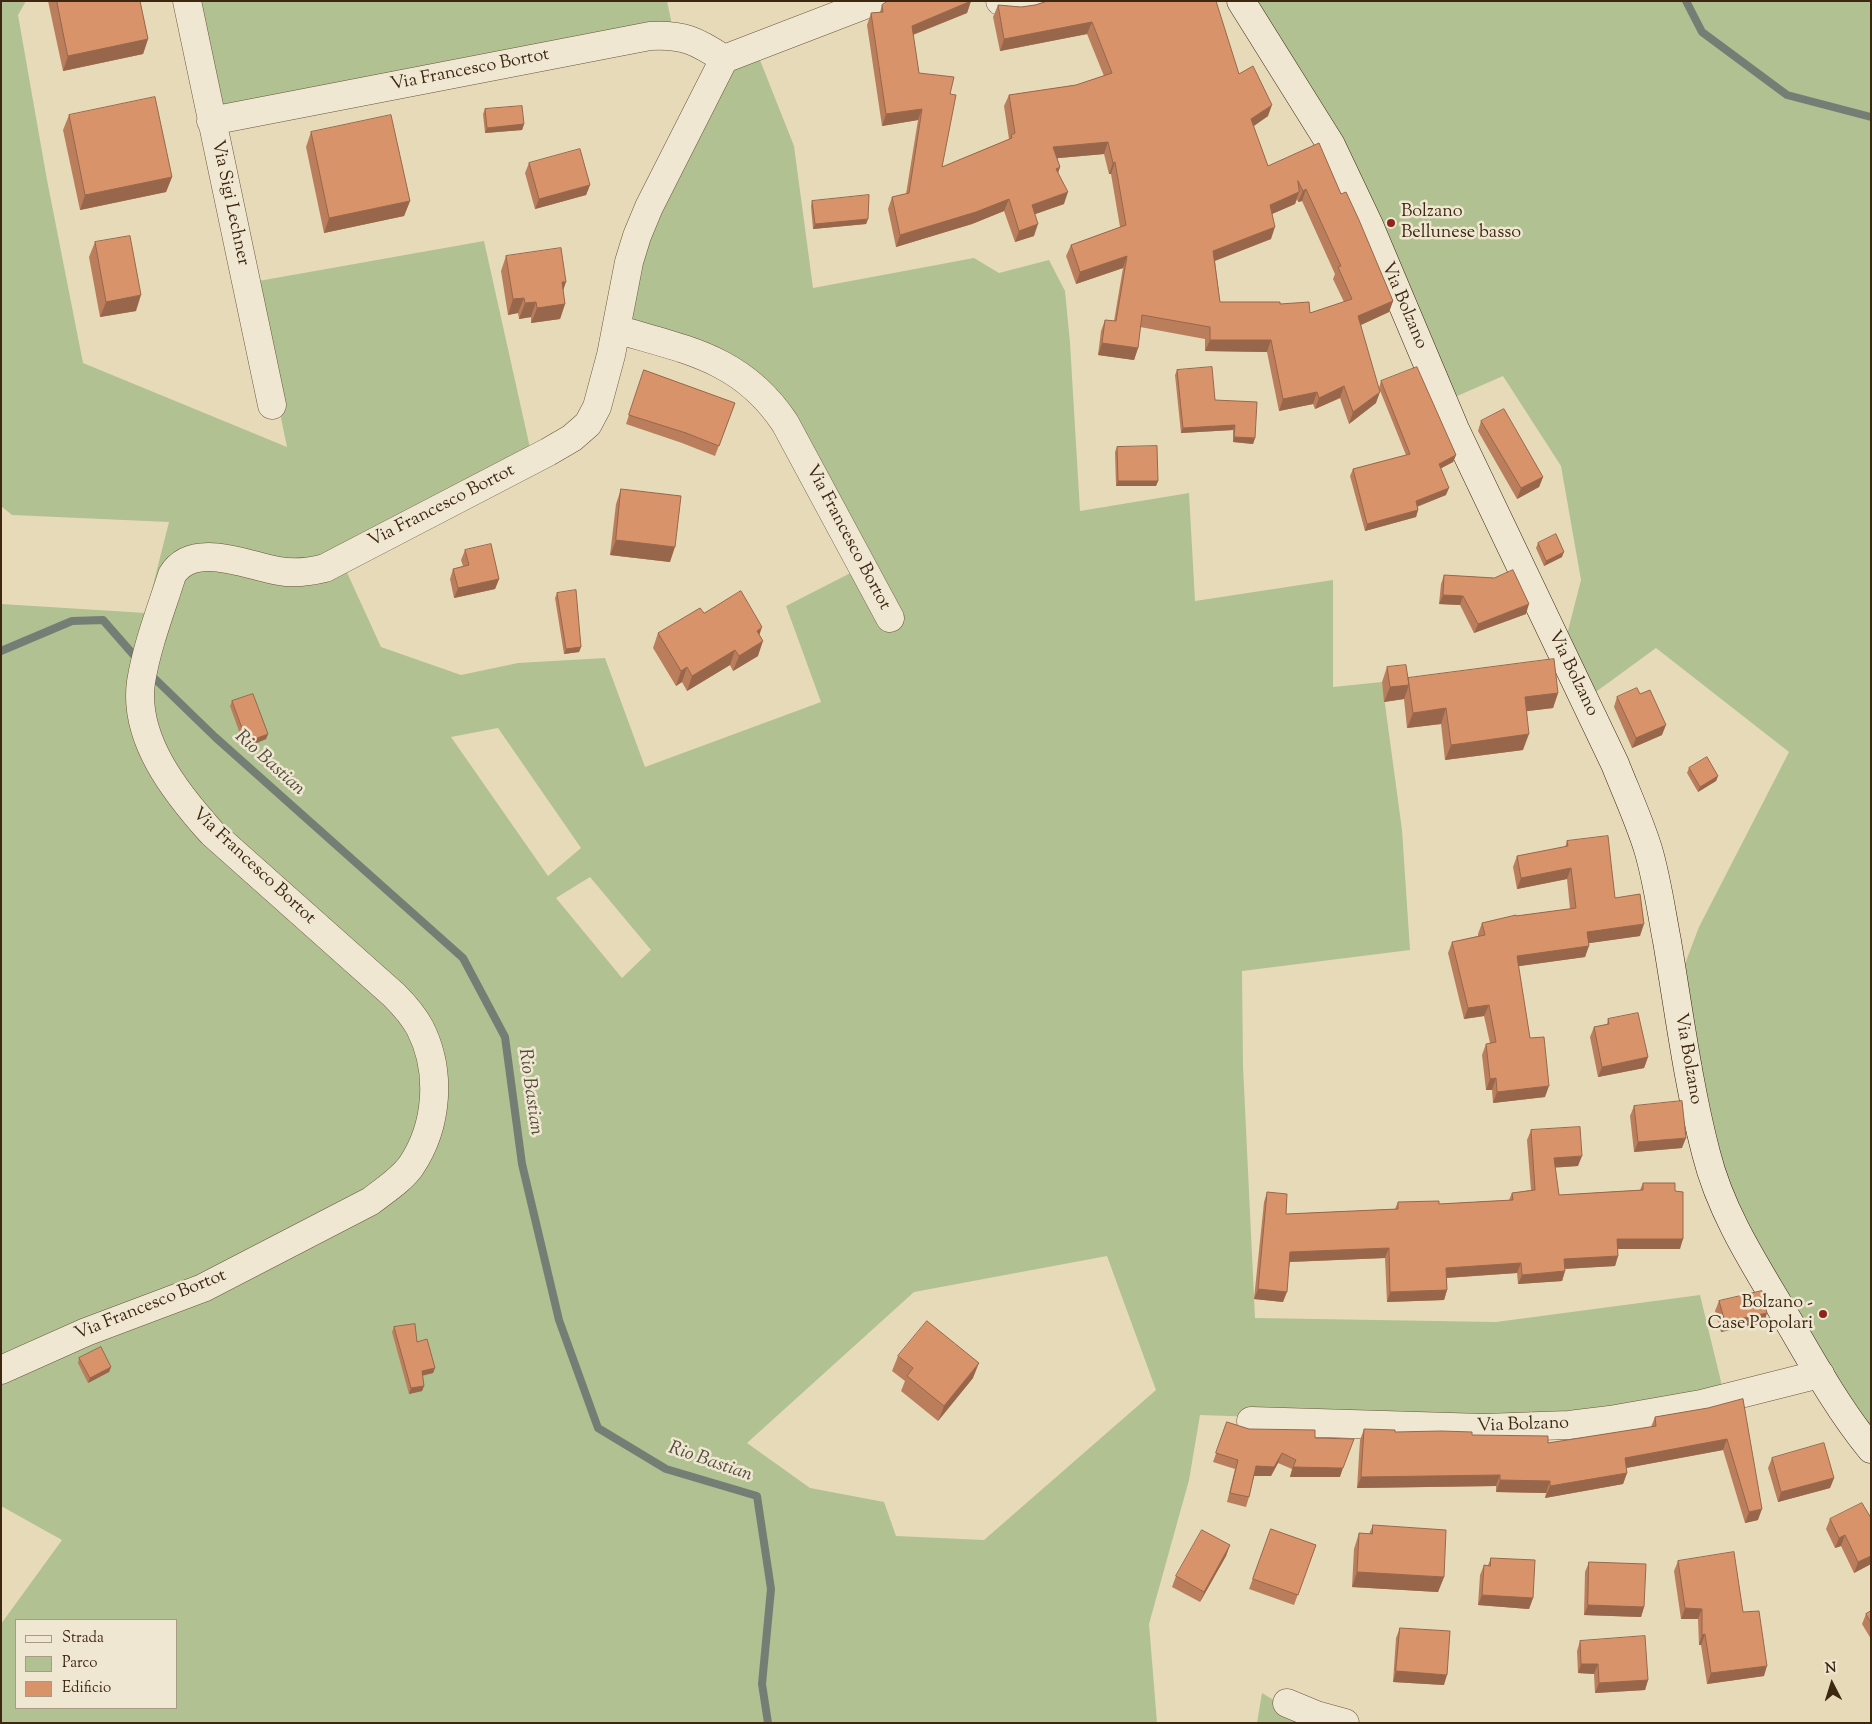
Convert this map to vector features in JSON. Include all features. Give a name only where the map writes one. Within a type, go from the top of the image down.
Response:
[{"type":"street","name":"Via Sigi Lechner","points":[[187,1],[272,406]]},
{"type":"street","points":[[724,59],[875,1]]},
{"type":"street","points":[[1000,1],[1015,3],[1028,1]]},
{"type":"street","name":"Via Bolzano","points":[[1241,1],[1335,154],[1369,225],[1455,429],[1615,764],[1637,817],[1650,858],[1698,1117],[1706,1155],[1715,1183],[1741,1240],[1820,1374],[1871,1449]]},
{"type":"street","name":"Via Francesco Bortot","points":[[1,1370],[86,1332],[203,1288],[371,1200],[394,1184],[410,1167],[424,1143],[435,1098],[434,1073],[429,1050],[420,1028],[407,1008],[394,995],[212,833],[187,806],[155,753],[146,732],[141,706],[141,682],[150,643],[172,575],[176,568],[184,562],[193,559],[217,557],[281,572],[304,573],[325,568],[572,438],[588,424],[597,406],[616,329],[629,262],[637,236],[649,207],[724,59],[687,39],[671,35],[650,36],[212,121]]},
{"type":"street","name":"Via Francesco Bortot","points":[[616,329],[697,353],[720,363],[740,375],[764,395],[785,422],[890,618]]},
{"type":"street","name":"Via Bolzano","points":[[1251,1421],[1484,1428],[1569,1425],[1619,1419],[1692,1406],[1820,1374]]},
{"type":"street","points":[[1287,1703],[1345,1723]]},
{"type":"green space","points":[[1,1],[26,1],[18,15],[47,180],[83,363],[287,447],[253,282],[484,241],[534,466],[344,566],[381,647],[461,675],[518,663],[605,658],[645,767],[821,702],[786,606],[874,561],[830,487],[784,399],[614,336],[623,245],[752,40],[794,146],[813,288],[974,258],[999,273],[1049,260],[1065,291],[1080,511],[1189,493],[1195,601],[1333,580],[1333,687],[1382,682],[1402,830],[1410,950],[1242,971],[1243,1066],[1255,1318],[1496,1322],[1700,1295],[1724,1394],[1640,1412],[1432,1423],[1200,1415],[1189,1480],[1149,1624],[1157,1723],[1,1723],[1,1624],[62,1540],[1,1506],[1,604],[146,613],[169,522],[12,515],[1,506]],"holes":[[[498,728],[581,848],[548,876],[451,737]],[[590,877],[651,950],[622,978],[556,898]],[[1107,1256],[1156,1390],[984,1540],[896,1536],[884,1502],[810,1488],[747,1443],[914,1292]]]},
{"type":"green space","points":[[181,1],[667,1],[672,25],[206,126]]},
{"type":"green space","points":[[1255,1],[1871,1],[1871,1434],[1769,1272],[1723,1178],[1680,977],[1699,927],[1789,752],[1656,648],[1582,702],[1561,658],[1581,580],[1561,466],[1503,376],[1448,400]]},
{"type":"green space","points":[[1262,1693],[1285,1707],[1328,1723],[1257,1723]]},
{"type":"building","points":[[57,1],[140,1],[148,39],[68,56]]},
{"type":"building","points":[[888,1],[971,1],[912,26],[919,73],[954,77],[950,94],[956,95],[942,167],[1012,138],[1011,135],[1015,133],[1009,95],[1076,85],[1112,73],[1092,22],[1004,39],[998,5],[1021,7],[1048,1],[1216,1],[1239,74],[1253,66],[1272,105],[1251,119],[1268,166],[1319,143],[1341,194],[1346,192],[1393,301],[1358,316],[1380,392],[1353,412],[1344,386],[1319,398],[1317,392],[1283,399],[1271,340],[1210,340],[1210,327],[1142,315],[1138,348],[1102,343],[1105,320],[1116,321],[1127,256],[1080,272],[1071,245],[1126,225],[1115,162],[1113,163],[1108,142],[1053,147],[1060,167],[1056,169],[1068,192],[1032,205],[1038,224],[1019,231],[1009,199],[976,212],[900,235],[892,197],[909,193],[922,109],[886,114],[871,13],[883,12],[882,5]],"holes":[[[1298,181],[1303,191],[1306,189],[1341,266],[1338,267],[1352,299],[1310,313],[1309,302],[1280,304],[1280,302],[1220,302],[1213,251],[1275,227],[1270,205],[1299,192]]]},
{"type":"building","points":[[155,97],[172,177],[85,195],[69,115]]},
{"type":"building","points":[[522,106],[524,124],[487,128],[485,109]]},
{"type":"building","points":[[391,115],[410,201],[329,218],[311,132]]},
{"type":"building","points":[[580,149],[590,185],[539,199],[529,163]]},
{"type":"building","points":[[869,195],[868,219],[815,224],[812,201]]},
{"type":"building","points":[[130,236],[141,295],[106,302],[95,242]]},
{"type":"building","points":[[561,248],[566,282],[562,282],[565,304],[537,308],[536,302],[525,303],[524,298],[513,299],[506,256]]},
{"type":"building","points":[[1212,367],[1215,400],[1257,402],[1255,438],[1234,437],[1235,425],[1183,428],[1177,370]]},
{"type":"building","points":[[1417,367],[1456,455],[1439,464],[1449,488],[1416,501],[1418,510],[1367,524],[1353,469],[1410,454],[1381,381]]},
{"type":"building","points":[[644,370],[735,403],[719,446],[686,433],[629,415]]},
{"type":"building","points":[[1504,409],[1543,477],[1521,488],[1481,421]]},
{"type":"building","points":[[1157,446],[1158,481],[1118,481],[1117,447]]},
{"type":"building","points":[[621,489],[681,496],[675,547],[616,540]]},
{"type":"building","points":[[1556,534],[1564,552],[1546,561],[1538,543]]},
{"type":"building","points":[[491,544],[499,579],[458,588],[453,569],[469,565],[465,550]]},
{"type":"building","points":[[1513,570],[1529,604],[1478,624],[1463,596],[1443,595],[1444,575],[1494,578]]},
{"type":"building","points":[[576,590],[581,647],[566,649],[557,593]]},
{"type":"building","points":[[741,591],[762,627],[757,631],[763,641],[739,656],[735,650],[692,676],[687,667],[681,671],[658,633],[700,608],[704,613]]},
{"type":"building","points":[[1554,659],[1558,693],[1525,697],[1529,734],[1451,745],[1446,708],[1413,713],[1408,678]]},
{"type":"building","points":[[1406,665],[1409,685],[1390,687],[1387,667]]},
{"type":"building","points":[[1637,688],[1640,694],[1650,690],[1666,725],[1636,738],[1617,697]]},
{"type":"building","points":[[253,694],[268,734],[247,742],[232,701]]},
{"type":"building","points":[[1707,757],[1718,776],[1700,787],[1689,768]]},
{"type":"building","points":[[1608,836],[1615,898],[1640,894],[1644,924],[1587,932],[1589,946],[1517,956],[1530,1038],[1544,1037],[1549,1086],[1497,1092],[1496,1078],[1490,1079],[1486,1044],[1496,1042],[1489,1005],[1468,1008],[1452,942],[1485,935],[1482,923],[1516,915],[1576,908],[1571,868],[1521,878],[1517,856],[1568,846],[1567,841]]},
{"type":"building","points":[[1638,1013],[1648,1057],[1602,1067],[1594,1027],[1609,1024],[1608,1019]]},
{"type":"building","points":[[1682,1101],[1686,1138],[1638,1142],[1634,1106]]},
{"type":"building","points":[[1580,1127],[1582,1156],[1554,1158],[1559,1195],[1643,1190],[1643,1183],[1675,1183],[1675,1191],[1683,1192],[1683,1239],[1617,1239],[1618,1256],[1564,1259],[1565,1271],[1522,1275],[1521,1263],[1446,1268],[1447,1290],[1390,1292],[1389,1248],[1290,1252],[1287,1292],[1258,1289],[1267,1192],[1287,1194],[1286,1214],[1398,1209],[1398,1202],[1439,1201],[1439,1204],[1513,1200],[1512,1193],[1535,1190],[1531,1130]]},
{"type":"building","points":[[1762,1291],[1767,1313],[1725,1322],[1719,1301]]},
{"type":"building","points":[[927,1321],[979,1363],[944,1406],[907,1376],[913,1368],[898,1356]]},
{"type":"building","points":[[415,1324],[417,1342],[427,1339],[435,1368],[422,1371],[424,1386],[411,1388],[394,1327]]},
{"type":"building","points":[[101,1347],[111,1367],[90,1378],[79,1358]]},
{"type":"building","points":[[1743,1399],[1762,1509],[1749,1512],[1727,1439],[1625,1458],[1627,1473],[1550,1486],[1550,1481],[1500,1480],[1500,1475],[1361,1477],[1364,1429],[1395,1430],[1395,1432],[1472,1432],[1472,1435],[1548,1436],[1548,1443],[1656,1426],[1655,1417],[1708,1408]]},
{"type":"building","points":[[1227,1422],[1249,1429],[1315,1430],[1315,1438],[1354,1439],[1343,1468],[1293,1467],[1296,1460],[1282,1453],[1274,1467],[1256,1466],[1249,1497],[1230,1493],[1238,1460],[1216,1453]]},
{"type":"building","points":[[1824,1443],[1834,1478],[1781,1492],[1772,1458]]},
{"type":"building","points":[[1862,1503],[1871,1518],[1871,1556],[1858,1562],[1845,1535],[1839,1538],[1830,1519]]},
{"type":"building","points":[[1373,1525],[1446,1530],[1444,1577],[1357,1572],[1359,1533],[1372,1534]]},
{"type":"building","points":[[1271,1529],[1316,1545],[1298,1595],[1253,1579]]},
{"type":"building","points":[[1202,1530],[1230,1545],[1204,1592],[1176,1576]]},
{"type":"building","points":[[1734,1552],[1743,1612],[1759,1611],[1767,1666],[1711,1673],[1705,1634],[1702,1635],[1702,1609],[1685,1608],[1678,1561]]},
{"type":"building","points":[[1491,1558],[1535,1560],[1533,1598],[1482,1595],[1484,1565],[1490,1566]]},
{"type":"building","points":[[1589,1562],[1646,1564],[1644,1607],[1588,1605]]},
{"type":"building","points":[[1871,1611],[1871,1623],[1866,1614]]},
{"type":"building","points":[[1400,1628],[1450,1631],[1447,1675],[1396,1671]]},
{"type":"building","points":[[1645,1636],[1648,1680],[1599,1683],[1598,1664],[1581,1664],[1580,1641]]},
{"type":"waterway","points":[[1686,1],[1702,32],[1787,95],[1871,117]]},
{"type":"waterway","name":"Rio Bastian","points":[[1,651],[72,621],[103,620],[139,661]]},
{"type":"waterway","name":"Rio Bastian","points":[[150,674],[215,737],[463,958],[505,1037],[522,1164],[559,1320],[598,1428],[666,1469],[757,1496],[771,1589],[762,1684],[768,1723]]},
{"type":"place","name":"Bolzano Bellunese basso","points":[[1391,223]]},
{"type":"place","name":"Bolzano - Case Popolari","points":[[1823,1314]]}]
